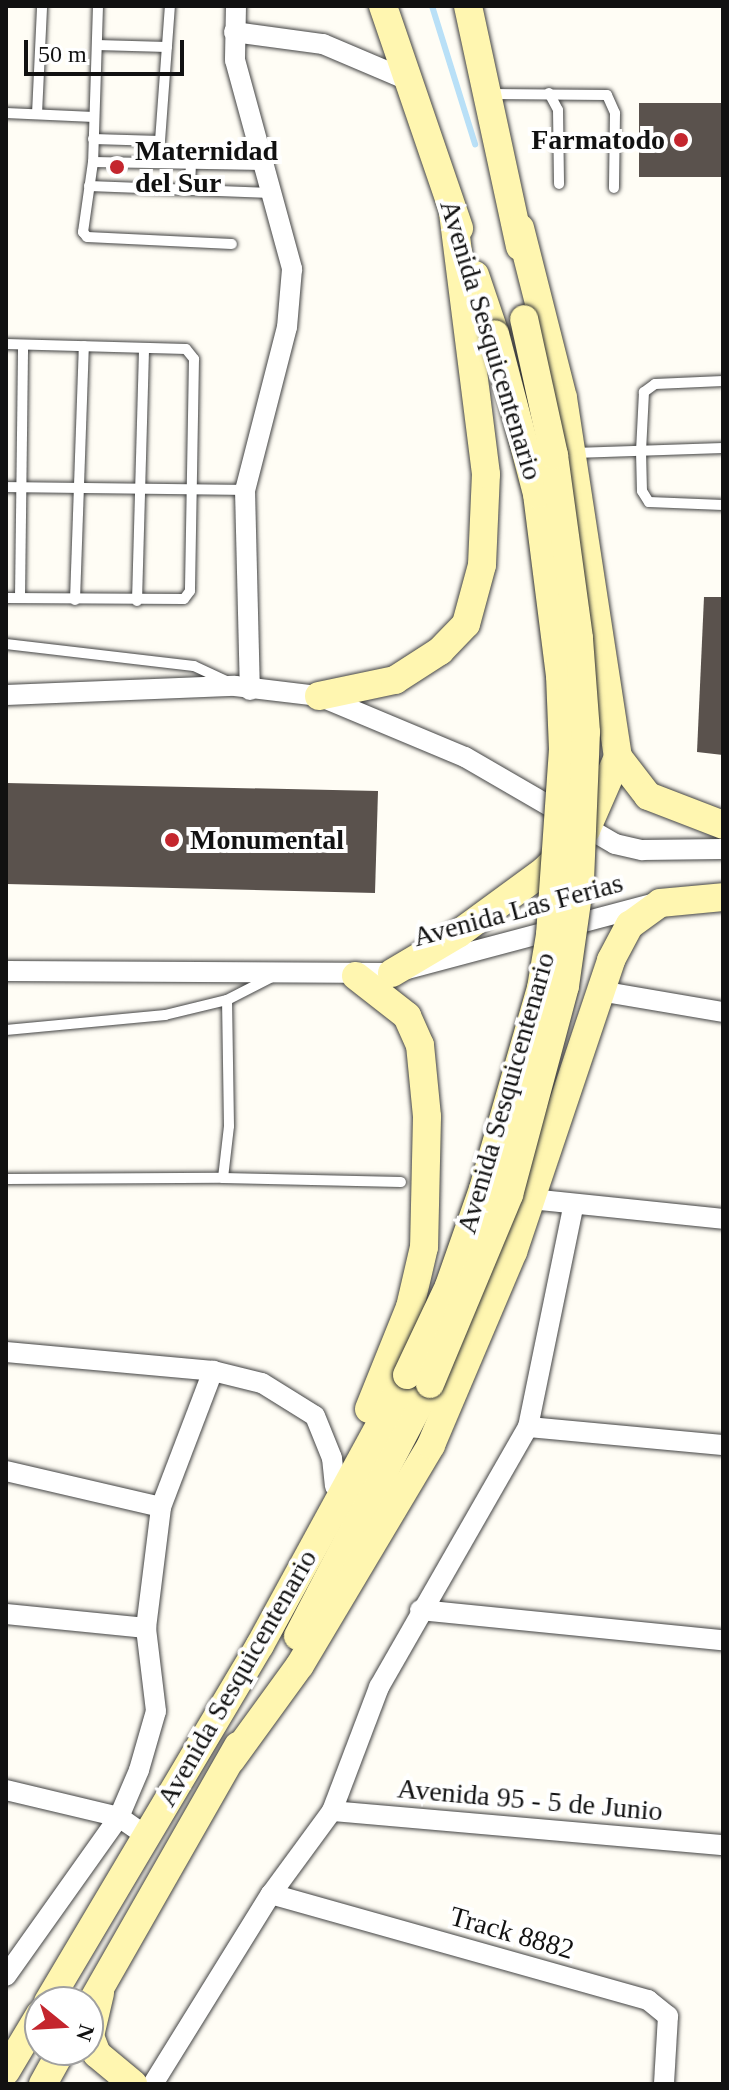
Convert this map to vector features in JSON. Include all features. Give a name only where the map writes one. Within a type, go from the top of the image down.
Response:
[{"type":"main road","name":"Avenida Sesquicentenario","points":[[57,1986],[314,1543],[418,1380],[483,1189],[541,988],[550,935],[563,750],[560,676],[537,494],[495,334],[383,6]]},
{"type":"main road","name":"Avenida Sesquicentenario","points":[[101,1986],[231,1760],[509,1195],[565,986],[580,881],[586,732],[579,638],[554,455],[524,319],[520,228],[468,6]]},
{"type":"main road","points":[[319,696],[395,680],[440,651],[466,624],[482,565],[486,474],[453,212]]},
{"type":"main road","points":[[520,228],[572,453],[618,757],[648,796],[723,825]]},
{"type":"main road","points":[[392,973],[469,927],[586,830],[618,757]]},
{"type":"main road","points":[[231,1760],[308,1652],[431,1445],[531,1199],[600,991],[630,925],[660,903],[723,897]]},
{"type":"main road","points":[[314,1543],[410,1307],[424,1247],[427,1117],[420,1045],[407,1016],[356,976]]},
{"type":"main road","points":[[6,2071],[24,2041]]},
{"type":"main road","name":"Avenida Sesquicentenario","points":[[104,2060],[133,2084]]},
{"type":"main road","points":[[43,2084],[53,2066]]},
{"type":"street","points":[[236,6],[234,32],[245,109],[266,165],[292,269],[287,327],[245,490],[243,688]]},
{"type":"street","points":[[234,32],[323,44],[408,80]]},
{"type":"street","points":[[6,695],[243,688],[319,696],[465,757],[586,830],[642,850],[723,849]]},
{"type":"street","name":"Avenida Las Ferias","points":[[6,971],[356,976],[392,973],[614,909],[660,903]]},
{"type":"street","points":[[600,991],[723,1012]]},
{"type":"street","points":[[531,1199],[573,1207],[723,1219]]},
{"type":"street","points":[[153,2084],[271,1894],[332,1811],[379,1687],[420,1610],[448,1575],[528,1427],[573,1207]]},
{"type":"street","points":[[6,1352],[213,1371],[262,1383],[315,1416],[332,1458],[335,1486]]},
{"type":"street","points":[[6,1976],[119,1817],[156,1711],[146,1628],[161,1507],[213,1371]]},
{"type":"street","points":[[528,1427],[723,1445]]},
{"type":"street","points":[[6,1471],[161,1507]]},
{"type":"street","points":[[420,1610],[723,1640]]},
{"type":"street","points":[[6,1614],[146,1628]]},
{"type":"street","points":[[6,1790],[119,1817],[146,1836]]},
{"type":"street","name":"Avenida 95 - 5 de Junio","points":[[332,1811],[723,1845]]},
{"type":"street","name":"Track 8882","points":[[271,1894],[648,2000],[668,2016],[664,2084]]},
{"type":"lane","points":[[37,114],[42,6]]},
{"type":"lane","points":[[98,6],[93,162],[87,237],[232,244]]},
{"type":"lane","points":[[93,139],[160,141],[170,6]]},
{"type":"lane","points":[[97,45],[167,47]]},
{"type":"lane","points":[[491,94],[594,92],[613,102],[614,188]]},
{"type":"lane","points":[[549,93],[558,110],[559,184]]},
{"type":"lane","points":[[6,113],[94,117]]},
{"type":"lane","points":[[93,162],[266,165]]},
{"type":"lane","points":[[190,190],[191,164]]},
{"type":"lane","points":[[89,186],[273,193]]},
{"type":"lane","points":[[6,344],[192,352],[194,491],[190,591],[174,603],[6,598]]},
{"type":"lane","points":[[20,598],[18,487],[23,345]]},
{"type":"lane","points":[[75,600],[75,488],[84,346]]},
{"type":"lane","points":[[137,601],[144,348]]},
{"type":"lane","points":[[723,381],[655,384],[644,392],[641,451],[642,491],[649,502],[723,505]]},
{"type":"lane","points":[[572,453],[723,448]]},
{"type":"lane","points":[[6,487],[245,490]]},
{"type":"lane","points":[[6,644],[194,666],[243,688]]},
{"type":"lane","points":[[6,1030],[165,1015],[227,1000],[276,975]]},
{"type":"lane","points":[[223,1178],[229,1126],[227,1000]]},
{"type":"lane","points":[[6,1179],[223,1178],[401,1182]]},
{"type":"building","name":"Farmatodo","points":[[639,103],[723,103],[723,177],[639,177]]},
{"type":"building","points":[[704,597],[723,597],[723,755],[697,752]]},
{"type":"building","points":[[6,783],[378,791],[375,893],[6,884]]},
{"type":"waterway","points":[[432,6],[475,144]]},
{"type":"place","name":"Farmatodo","points":[[681,140]]},
{"type":"place","name":"Maternidad del Sur","points":[[117,167]]},
{"type":"place","name":"Monumental","points":[[172,840]]}]
